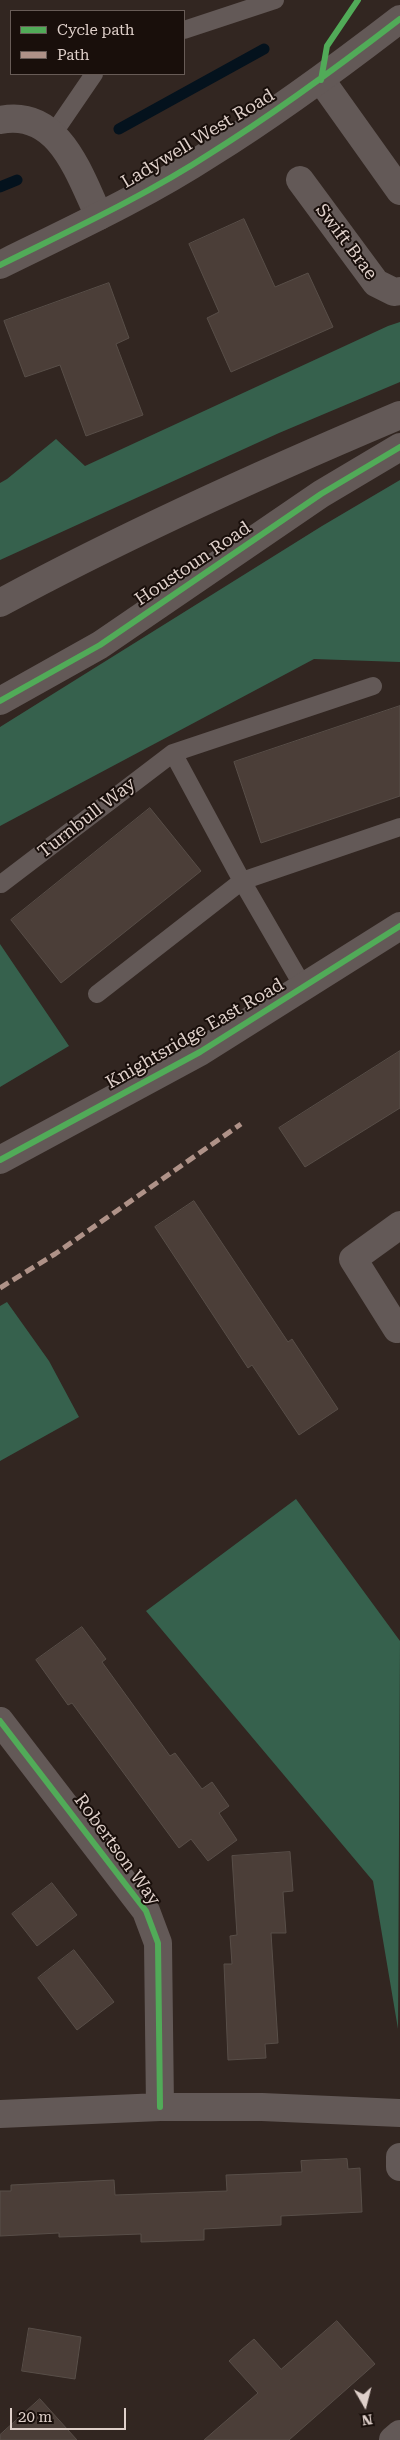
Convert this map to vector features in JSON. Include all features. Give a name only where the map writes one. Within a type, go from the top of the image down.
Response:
[{"type":"street","name":"Ladywell West Road","points":[[0,265],[99,216],[210,154],[321,80],[400,19]]},
{"type":"street","points":[[321,80],[400,190]]},
{"type":"street","points":[[0,120],[15,117],[35,121],[53,134],[68,152],[99,216]]},
{"type":"street","name":"Swift Brae","points":[[300,180],[376,283],[394,292],[400,291]]},
{"type":"street","points":[[0,603],[55,573],[309,453],[400,415]]},
{"type":"street","name":"Houstoun Road","points":[[0,701],[100,645],[321,494],[400,447]]},
{"type":"street","name":"Knightsridge East Road","points":[[0,1160],[200,1052],[400,926]]},
{"type":"street","points":[[0,1143],[33,1143]]},
{"type":"street","points":[[396,1328],[353,1259],[400,1225]]},
{"type":"street","name":"Robertson Way","points":[[0,1721],[146,1911],[158,1943],[160,2107]]},
{"type":"street","points":[[0,2114],[160,2107],[262,2106],[400,2113]]},
{"type":"street","points":[[400,2157],[400,2167]]},
{"type":"street","points":[[393,2440],[400,2434]]},
{"type":"lane","points":[[185,30],[275,0]]},
{"type":"lane","points":[[53,134],[93,75]]},
{"type":"lane","name":"Turnbull Way","points":[[1,884],[173,753],[373,686]]},
{"type":"lane","points":[[173,753],[242,881],[304,988]]},
{"type":"lane","points":[[97,994],[242,881],[400,827]]},
{"type":"green space","points":[[400,322],[400,382],[279,433],[0,560],[0,483],[56,439],[85,466]]},
{"type":"green space","points":[[400,480],[400,662],[314,659],[0,826],[0,727],[322,526]]},
{"type":"green space","points":[[0,944],[69,1046],[0,1087]]},
{"type":"green space","points":[[7,1302],[49,1361],[79,1417],[0,1461],[0,1306]]},
{"type":"green space","points":[[296,1499],[400,1641],[398,2029],[373,1881],[146,1611]]},
{"type":"building","points":[[244,219],[275,287],[308,273],[333,327],[231,372],[207,318],[219,312],[189,244]]},
{"type":"building","points":[[109,283],[129,338],[116,344],[143,415],[86,436],[60,365],[25,377],[4,321]]},
{"type":"building","points":[[400,706],[400,796],[261,843],[234,762]]},
{"type":"building","points":[[150,808],[201,871],[61,983],[11,920]]},
{"type":"building","points":[[400,1051],[400,1108],[305,1167],[279,1128]]},
{"type":"building","points":[[194,1201],[288,1342],[292,1339],[338,1409],[299,1435],[252,1365],[248,1368],[155,1227]]},
{"type":"building","points":[[82,1627],[106,1659],[102,1662],[170,1756],[175,1753],[202,1789],[212,1782],[229,1806],[219,1813],[237,1840],[208,1861],[191,1839],[179,1848],[72,1703],[68,1705],[36,1660]]},
{"type":"building","points":[[290,1852],[293,1891],[283,1892],[286,1933],[271,1933],[278,2043],[265,2044],[266,2058],[228,2060],[224,1964],[232,1964],[230,1936],[237,1935],[232,1856]]},
{"type":"building","points":[[52,1883],[77,1915],[37,1946],[12,1914]]},
{"type":"building","points":[[74,1950],[114,2002],[77,2030],[38,1978]]},
{"type":"building","points":[[347,2159],[348,2169],[360,2168],[362,2212],[281,2216],[281,2225],[204,2229],[204,2240],[141,2242],[141,2234],[59,2237],[59,2233],[0,2236],[0,2191],[11,2191],[11,2185],[114,2180],[115,2195],[227,2191],[226,2175],[302,2172],[301,2161]]},
{"type":"building","points":[[337,2321],[375,2364],[289,2440],[204,2440],[258,2393],[229,2361],[241,2350],[254,2339],[281,2369]]},
{"type":"building","points":[[29,2328],[81,2337],[75,2379],[22,2371]]},
{"type":"building","points":[[40,2399],[77,2440],[0,2440],[0,2435]]},
{"type":"waterway","points":[[119,129],[264,49]]},
{"type":"waterway","points":[[0,187],[17,180]]},
{"type":"marked path","points":[[0,1288],[55,1254],[241,1124]]},
{"type":"cycle path","points":[[321,80],[327,46],[358,0]]},
{"type":"cycle path","points":[[0,265],[107,212],[186,169],[284,105],[400,19]]},
{"type":"cycle path","points":[[0,701],[100,645],[321,494],[400,447]]},
{"type":"cycle path","points":[[0,1160],[200,1052],[400,926]]},
{"type":"cycle path","points":[[0,1721],[146,1911],[158,1943],[160,2107]]}]
